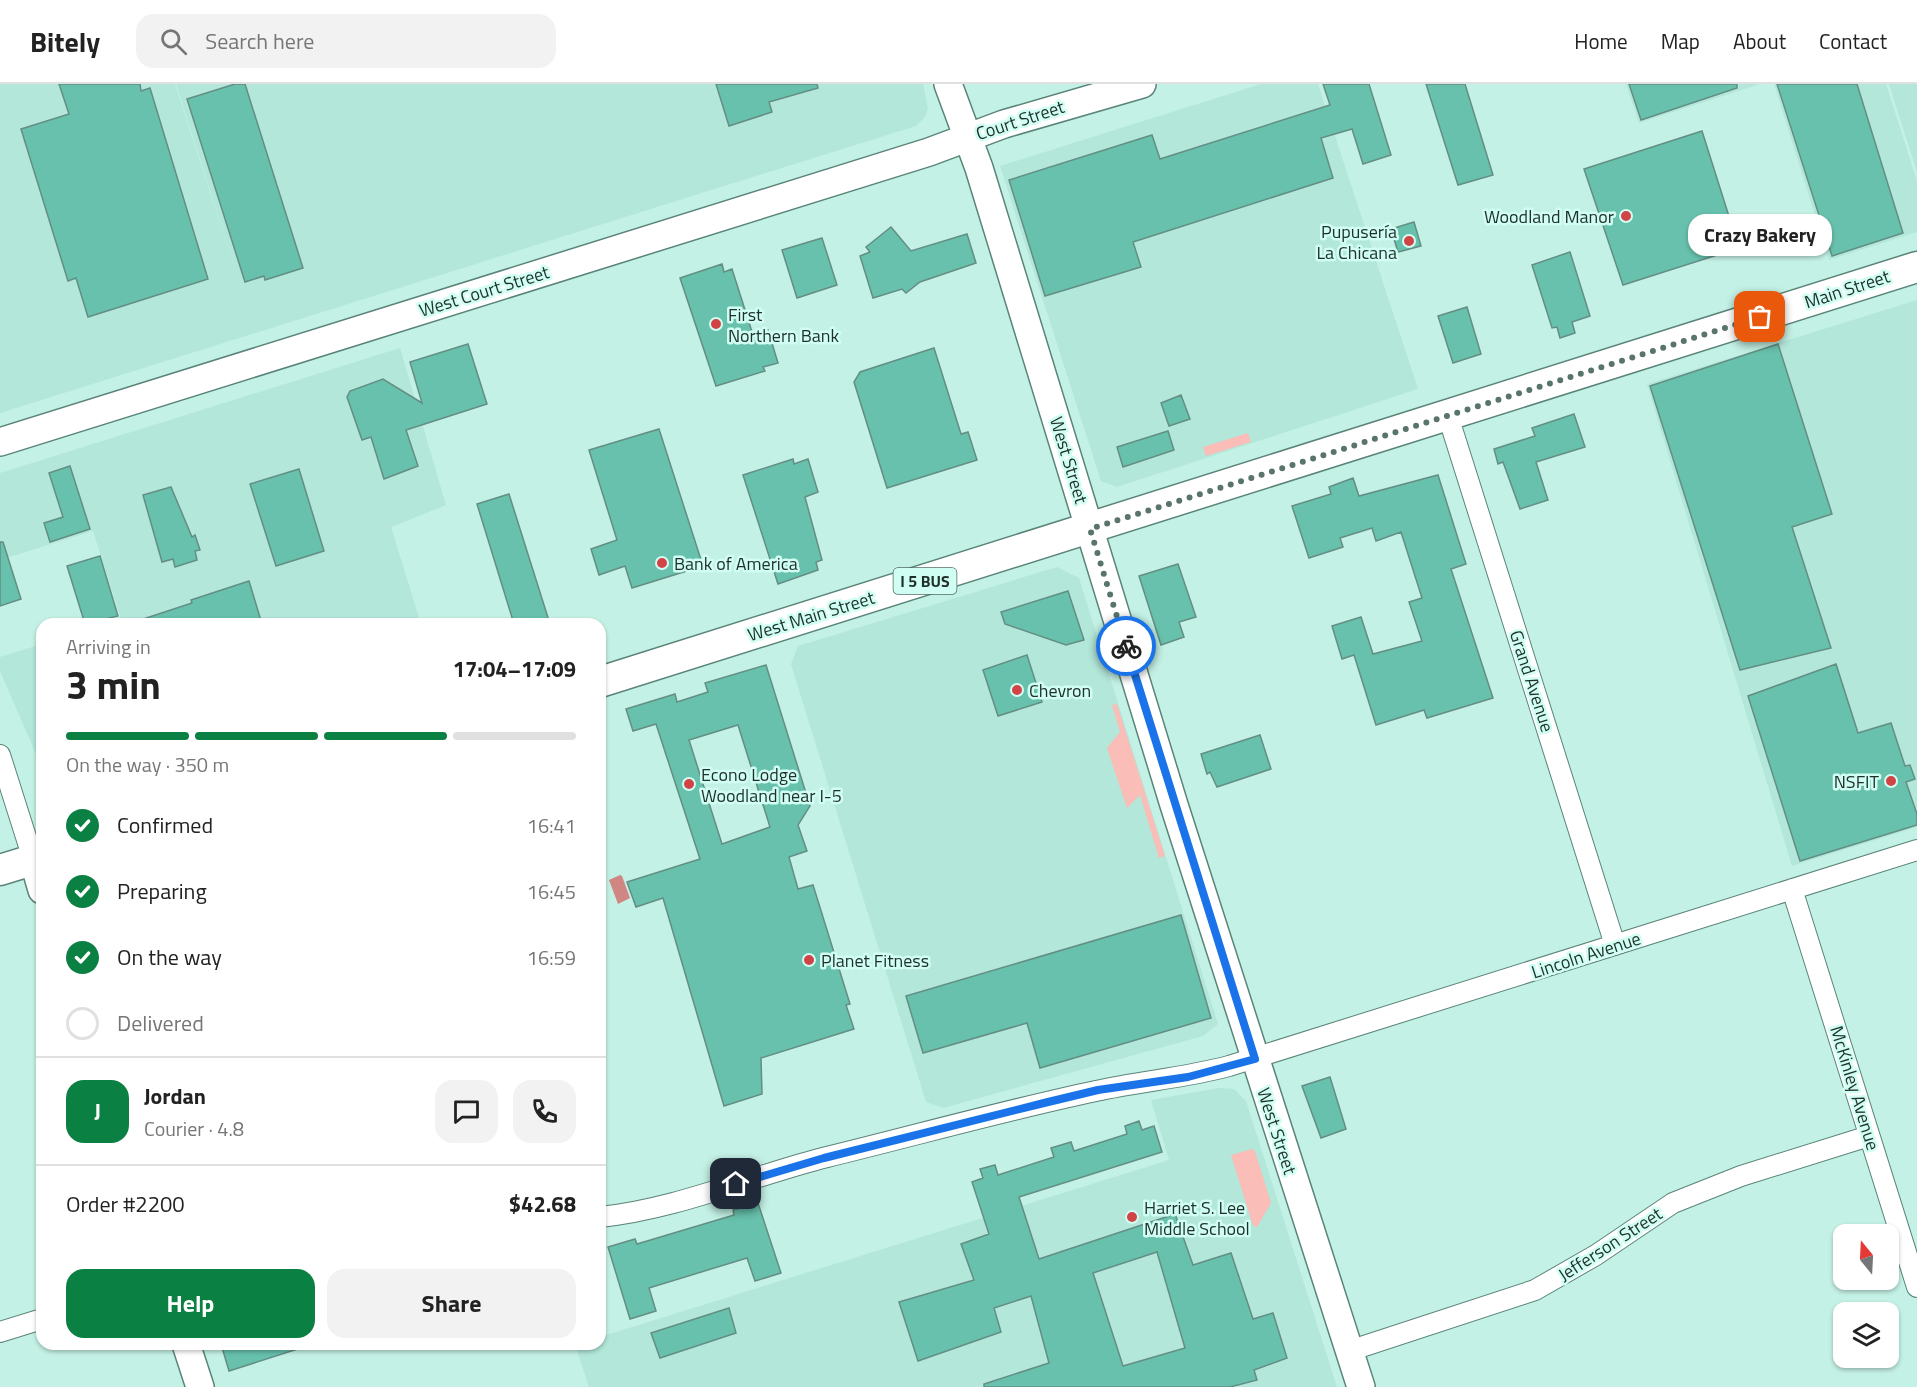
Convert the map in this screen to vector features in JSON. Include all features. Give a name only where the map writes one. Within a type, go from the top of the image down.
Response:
[{"type":"main road","name":"West Street","points":[[948,84],[1090,529],[1170,795],[1361,1387]]},
{"type":"main road","name":"Court Street","points":[[967,138],[1091,97],[1142,84]]},
{"type":"main road","name":"West Court Street","points":[[0,442],[967,138]]},
{"type":"main road","name":"Main Street","points":[[1090,529],[1917,267]]},
{"type":"main road","name":"West Main Street","points":[[606,680],[1090,529]]},
{"type":"main road","points":[[0,870],[36,858]]},
{"type":"main road","points":[[188,1350],[200,1387]]},
{"type":"street","name":"Grand Avenue","points":[[1448,416],[1615,945]]},
{"type":"street","points":[[0,755],[36,855]]},
{"type":"street","name":"Lincoln Avenue","points":[[606,1216],[650,1210],[824,1158],[1044,1103],[1098,1090],[1188,1077],[1255,1059],[1917,850]]},
{"type":"street","name":"McKinley Avenue","points":[[1792,890],[1917,1287]]},
{"type":"street","name":"Jefferson Street","points":[[1349,1351],[1535,1290],[1596,1255],[1672,1203],[1741,1176],[1869,1136]]},
{"type":"street","points":[[0,1332],[36,1321]]},
{"type":"shaded area","points":[[0,84],[175,84],[253,325],[176,84],[923,84],[928,109],[925,117],[916,126],[0,413]]},
{"type":"shaded area","points":[[1261,84],[1318,84],[1418,389],[1117,487],[1101,481],[1000,166]]},
{"type":"shaded area","points":[[1626,84],[1760,84],[1639,123]]},
{"type":"shaded area","points":[[1774,84],[1886,84],[1917,181],[1917,232],[1829,260]]},
{"type":"shaded area","points":[[1889,84],[1917,84],[1917,172]]},
{"type":"shaded area","points":[[1917,300],[1917,827],[1792,866],[1647,384]]},
{"type":"shaded area","points":[[400,348],[446,505],[391,527],[419,618],[121,618],[93,531],[0,560],[0,473]]},
{"type":"shaded area","points":[[1248,433],[1251,442],[1206,456],[1203,447]]},
{"type":"shaded area","points":[[1057,567],[1079,578],[1218,1024],[1203,1036],[943,1108],[926,1102],[791,664],[798,646]]},
{"type":"shaded area","points":[[36,646],[36,754],[0,671],[0,657]]},
{"type":"shaded area","points":[[1117,704],[1165,856],[1159,858],[1140,795],[1127,808],[1107,748],[1120,732],[1112,705]]},
{"type":"shaded area","points":[[620,875],[630,898],[618,904],[609,880]]},
{"type":"shaded area","name":"Harriet S. Lee Middle School","points":[[1218,1088],[1234,1089],[1246,1101],[1337,1387],[589,1387],[577,1350],[606,1350],[606,1335],[1169,1160],[1151,1100]]},
{"type":"shaded area","points":[[1252,1149],[1255,1151],[1271,1203],[1257,1227],[1253,1226],[1231,1155]]},
{"type":"building","points":[[59,84],[140,84],[141,91],[150,88],[208,279],[88,317],[76,278],[68,281],[21,129],[69,114]]},
{"type":"building","points":[[235,84],[245,84],[303,268],[265,280],[264,276],[245,282],[187,99]]},
{"type":"building","points":[[716,84],[817,84],[818,88],[769,102],[772,112],[729,126]]},
{"type":"building","points":[[1323,84],[1369,84],[1391,155],[1363,164],[1352,129],[1321,138],[1333,178],[1133,242],[1141,267],[1045,296],[1009,180],[1152,135],[1160,159],[1330,105]]},
{"type":"building","points":[[1426,84],[1465,84],[1493,175],[1458,185]]},
{"type":"building","points":[[1629,84],[1737,84],[1737,88],[1641,120]]},
{"type":"building","points":[[1777,84],[1857,84],[1903,233],[1832,256]]},
{"type":"building","name":"Woodland Manor","points":[[1702,131],[1739,248],[1623,285],[1584,169]]},
{"type":"building","points":[[1414,222],[1421,246],[1398,252],[1391,229]]},
{"type":"building","points":[[891,227],[911,251],[967,234],[976,263],[920,282],[906,293],[902,289],[873,298],[860,256],[870,252],[866,247]]},
{"type":"building","points":[[822,238],[837,285],[797,298],[782,250]]},
{"type":"building","points":[[1570,252],[1590,316],[1572,322],[1575,333],[1560,338],[1557,327],[1552,328],[1532,265]]},
{"type":"building","points":[[722,264],[724,272],[732,269],[753,335],[768,330],[778,363],[763,367],[765,371],[716,386],[680,278]]},
{"type":"building","points":[[1467,307],[1481,354],[1453,363],[1438,316]]},
{"type":"building","points":[[468,344],[487,404],[406,430],[418,466],[384,479],[371,437],[362,440],[347,397],[350,391],[383,379],[422,403],[410,362]]},
{"type":"building","points":[[1778,344],[1832,514],[1792,527],[1831,648],[1740,670],[1650,386]]},
{"type":"building","points":[[934,348],[961,434],[968,432],[977,460],[887,488],[854,382],[860,372]]},
{"type":"building","points":[[1181,395],[1190,419],[1169,426],[1161,403]]},
{"type":"building","points":[[1574,414],[1585,447],[1536,462],[1548,500],[1520,509],[1503,462],[1498,464],[1494,449],[1535,436],[1532,428]]},
{"type":"building","points":[[659,429],[703,566],[632,588],[625,566],[599,575],[591,549],[617,540],[589,450]]},
{"type":"building","points":[[1168,431],[1174,450],[1123,467],[1117,447]]},
{"type":"building","points":[[793,459],[794,464],[808,459],[818,492],[805,497],[822,560],[816,562],[818,570],[778,584],[743,475]]},
{"type":"building","points":[[70,466],[90,529],[50,542],[44,523],[63,517],[49,473]]},
{"type":"building","points":[[299,469],[324,551],[276,566],[250,484]]},
{"type":"building","points":[[1438,475],[1466,564],[1451,569],[1493,698],[1427,718],[1424,710],[1376,725],[1354,655],[1342,659],[1332,626],[1361,617],[1373,654],[1422,641],[1409,602],[1422,598],[1401,532],[1376,541],[1372,528],[1340,538],[1343,547],[1309,558],[1292,506],[1331,494],[1329,487],[1353,478],[1359,496]]},
{"type":"building","points":[[171,487],[192,537],[195,535],[200,550],[195,551],[197,560],[175,567],[173,559],[162,562],[143,495]]},
{"type":"building","points":[[509,494],[548,618],[512,618],[477,504]]},
{"type":"building","points":[[0,542],[3,542],[21,599],[0,606]]},
{"type":"building","points":[[100,556],[118,616],[83,618],[67,566]]},
{"type":"building","points":[[1178,564],[1196,617],[1179,622],[1184,637],[1161,645],[1139,576]]},
{"type":"building","points":[[249,581],[260,618],[146,618],[192,603],[191,600]]},
{"type":"building","points":[[1068,591],[1084,640],[1066,645],[1005,624],[1001,612]]},
{"type":"building","points":[[1027,655],[1042,702],[998,716],[983,670]]},
{"type":"building","points":[[1836,664],[1858,733],[1891,723],[1905,766],[1910,765],[1915,779],[1906,782],[1917,814],[1917,825],[1800,861],[1748,696]]},
{"type":"building","points":[[766,665],[810,806],[798,825],[807,851],[789,857],[798,889],[813,885],[850,1004],[846,1005],[854,1029],[761,1058],[762,1094],[724,1106],[663,898],[636,907],[627,882],[700,859],[656,724],[633,731],[626,709],[675,694],[677,702],[708,692],[705,683]],"holes":[[[738,725],[770,827],[722,844],[689,740]]]},
{"type":"building","points":[[1260,735],[1271,769],[1217,787],[1210,772],[1207,774],[1201,754]]},
{"type":"building","points":[[1181,915],[1211,1018],[1040,1068],[1027,1023],[923,1053],[906,996]]},
{"type":"building","points":[[1330,1077],[1346,1129],[1321,1138],[1302,1086]]},
{"type":"building","points":[[1139,1121],[1142,1130],[1154,1126],[1162,1152],[1019,1197],[1039,1259],[1175,1214],[1193,1265],[1231,1253],[1253,1319],[1273,1313],[1287,1358],[1254,1370],[1257,1380],[1230,1387],[984,1387],[984,1384],[1049,1363],[1031,1296],[994,1308],[1001,1332],[918,1361],[899,1302],[974,1280],[961,1244],[989,1234],[972,1182],[983,1178],[980,1169],[995,1165],[998,1175],[1054,1157],[1051,1148],[1071,1142],[1074,1151],[1127,1134],[1125,1126]],"holes":[[[1157,1252],[1185,1348],[1123,1366],[1093,1273]]]},
{"type":"building","points":[[758,1203],[781,1273],[755,1281],[747,1258],[649,1288],[656,1311],[630,1319],[608,1247],[635,1239],[637,1244],[734,1215],[733,1210]]},
{"type":"building","points":[[729,1308],[736,1333],[660,1358],[651,1333]]},
{"type":"building","points":[[223,1350],[295,1350],[229,1371]]},
{"type":"way so far","points":[[1126,646],[1090,529],[1760,317]]},
{"type":"place","name":"Woodland Manor","points":[[1626,216]]},
{"type":"place","name":"Pupusería La Chicana","points":[[1409,241]]},
{"type":"place","name":"Crazy Bakery","points":[[1760,317]]},
{"type":"place","name":"First Northern Bank","points":[[716,324]]},
{"type":"place","name":"Bank of America","points":[[662,563]]},
{"type":"place","name":"Chevron","points":[[1017,690]]},
{"type":"place","name":"NSFIT","points":[[1891,781]]},
{"type":"place","name":"Econo Lodge Woodland near I-5","points":[[689,784]]},
{"type":"place","name":"Planet Fitness","points":[[809,960]]},
{"type":"place","name":"Harriet S. Lee Middle School","points":[[1132,1217]]},
{"type":"route","points":[[736,1184],[824,1158],[1044,1103],[1098,1090],[1188,1077],[1255,1059],[1126,646]]}]
